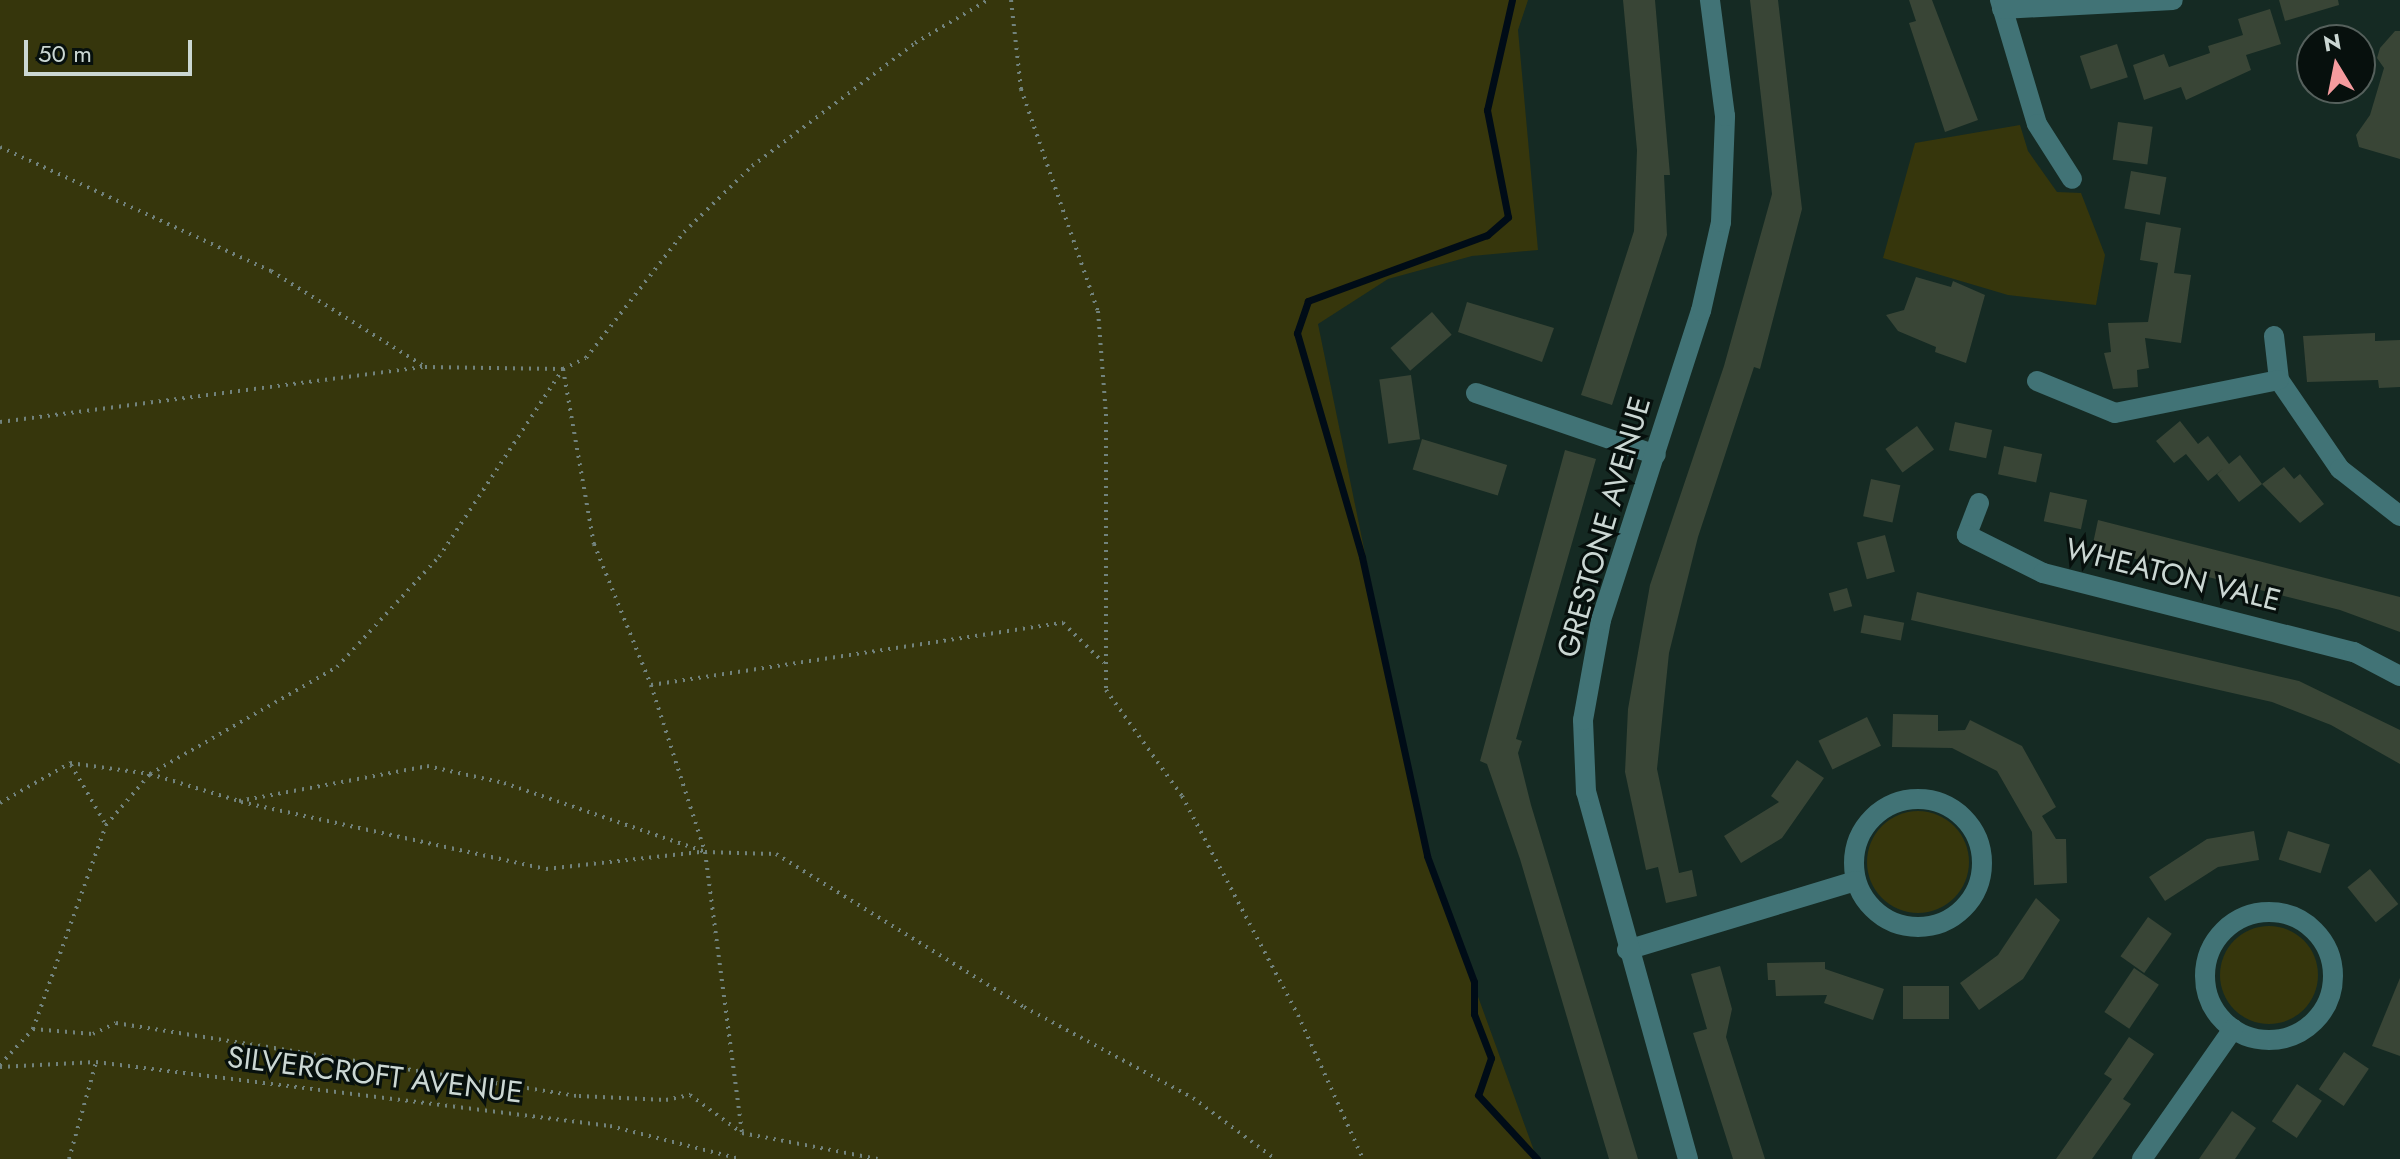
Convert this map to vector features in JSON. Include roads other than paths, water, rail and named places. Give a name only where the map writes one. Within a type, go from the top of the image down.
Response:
[{"type":"street","name":"GRESTONE AVENUE","points":[[1688,1159],[1627,950],[1586,792],[1583,720],[1601,620],[1656,455],[1721,222],[1725,116],[1710,0]]},
{"type":"street","points":[[2072,179],[2037,124],[2001,5],[2173,0]]},
{"type":"street","points":[[2274,336],[2279,380],[2340,469],[2400,516]]},
{"type":"street","points":[[2037,381],[2115,413],[2279,380]]},
{"type":"street","points":[[1476,393],[1656,455]]},
{"type":"street","name":"WHEATON VALE","points":[[1979,503],[1967,535],[2043,573],[2354,652],[2400,676]]},
{"type":"street","points":[[1901,801],[1948,807],[1979,842],[1976,890],[1942,922],[1895,923],[1869,904],[1856,881],[1854,859],[1863,829],[1901,801]]},
{"type":"street","points":[[1627,950],[1856,881]]},
{"type":"street","points":[[2283,913],[2312,928],[2334,970],[2320,1016],[2279,1040],[2233,1029],[2206,990],[2214,943],[2251,914],[2283,913]]},
{"type":"street","points":[[2142,1159],[2233,1029]]},
{"type":"waterway","points":[[1512,0],[1487,110],[1508,217],[1487,235],[1308,301],[1297,333],[1362,557],[1427,856],[1474,982],[1474,1014],[1491,1058],[1478,1095],[1537,1159]]}]
